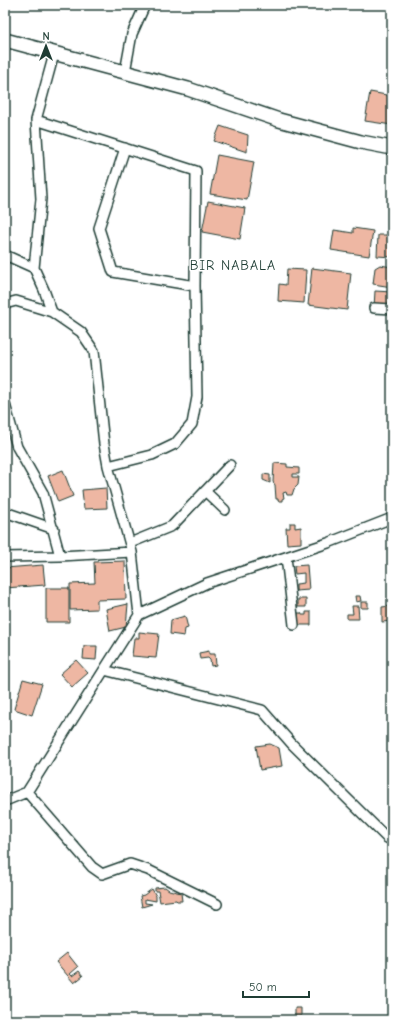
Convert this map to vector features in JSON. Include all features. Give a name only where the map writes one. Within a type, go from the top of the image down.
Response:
[{"type":"street","points":[[125,72],[132,34],[145,5]]},
{"type":"street","points":[[5,40],[188,89],[279,120],[361,142],[392,148]]},
{"type":"street","points":[[52,312],[34,268],[41,199],[36,120],[54,54]]},
{"type":"street","points":[[36,120],[196,171],[195,286],[197,397],[192,424],[175,444],[152,455],[108,466]]},
{"type":"street","points":[[125,148],[99,228],[113,272],[195,286]]},
{"type":"street","points":[[5,255],[34,268]]},
{"type":"street","points":[[5,304],[16,301],[52,312],[81,332],[94,351],[104,444],[108,466],[131,547],[139,615]]},
{"type":"street","points":[[374,308],[392,309]]},
{"type":"street","points":[[5,404],[17,447],[43,492],[60,556]]},
{"type":"street","points":[[5,557],[60,556],[131,547],[172,526],[230,465]]},
{"type":"street","points":[[206,491],[225,510]]},
{"type":"street","points":[[5,512],[54,529]]},
{"type":"street","points":[[5,801],[27,792],[139,615],[207,583],[328,543],[392,518]]},
{"type":"street","points":[[286,557],[294,625]]},
{"type":"street","points":[[104,670],[262,710],[292,744],[387,838],[392,840]]},
{"type":"street","points":[[27,792],[92,867],[102,874],[130,864],[148,870],[217,904]]},
{"type":"building","points":[[370,92],[392,96],[392,125],[365,121]]},
{"type":"building","points":[[220,126],[248,135],[247,152],[214,141]]},
{"type":"building","points":[[217,155],[254,162],[247,200],[210,194]]},
{"type":"building","points":[[208,201],[245,208],[240,239],[202,232]]},
{"type":"building","points":[[353,228],[373,231],[369,256],[331,250],[334,230],[353,233]]},
{"type":"building","points":[[378,235],[392,235],[392,257],[377,256]]},
{"type":"building","points":[[380,265],[392,267],[392,287],[373,284],[375,268]]},
{"type":"building","points":[[312,268],[351,273],[347,310],[308,305]]},
{"type":"building","points":[[287,269],[306,270],[304,303],[278,301],[279,284],[286,285]]},
{"type":"building","points":[[375,291],[392,292],[392,308],[374,307]]},
{"type":"building","points":[[274,463],[287,464],[287,467],[299,468],[299,474],[293,474],[293,477],[299,477],[298,485],[294,489],[292,495],[287,495],[286,492],[283,493],[284,498],[282,501],[278,501],[278,499],[276,499],[275,485],[273,482]]},
{"type":"building","points":[[63,470],[73,496],[58,502],[48,476]]},
{"type":"building","points":[[263,474],[270,475],[270,483],[263,480]]},
{"type":"building","points":[[106,488],[107,508],[84,509],[82,490]]},
{"type":"building","points":[[290,523],[295,523],[295,528],[301,527],[301,543],[287,544],[286,528],[290,528]]},
{"type":"building","points":[[125,561],[126,599],[97,600],[97,609],[70,610],[70,584],[95,583],[94,562]]},
{"type":"building","points":[[43,565],[45,585],[5,588],[5,568]]},
{"type":"building","points":[[307,565],[309,590],[296,591],[296,584],[304,583],[304,573],[295,574],[294,566]]},
{"type":"building","points":[[46,588],[69,588],[69,622],[46,622]]},
{"type":"building","points":[[355,596],[360,596],[361,601],[356,602]]},
{"type":"building","points":[[298,599],[306,599],[306,607],[298,607]]},
{"type":"building","points":[[361,602],[368,602],[368,608],[361,608]]},
{"type":"building","points":[[128,604],[126,627],[110,631],[106,609]]},
{"type":"building","points":[[352,606],[358,606],[359,619],[347,619],[347,614],[353,614]]},
{"type":"building","points":[[390,606],[390,611],[392,611],[392,621],[382,622],[382,607]]},
{"type":"building","points":[[306,612],[311,612],[311,625],[298,625],[298,613],[306,615]]},
{"type":"building","points":[[185,616],[188,628],[185,629],[184,636],[170,634],[171,620]]},
{"type":"building","points":[[139,632],[159,634],[156,658],[132,656],[134,638],[139,638]]},
{"type":"building","points":[[84,646],[97,646],[96,660],[83,659]]},
{"type":"building","points":[[209,651],[209,654],[215,654],[216,665],[211,666],[208,658],[200,659],[199,653]]},
{"type":"building","points":[[76,660],[88,673],[72,687],[60,674]]},
{"type":"building","points":[[23,679],[42,684],[32,715],[14,709]]},
{"type":"building","points":[[270,744],[279,748],[282,766],[260,770],[256,746]]},
{"type":"building","points":[[165,887],[169,890],[181,893],[182,901],[176,900],[160,902],[158,891],[155,891],[155,888]]},
{"type":"building","points":[[152,889],[156,896],[156,901],[145,899],[145,903],[152,904],[142,907],[140,896]]},
{"type":"building","points":[[67,953],[78,967],[70,974],[72,976],[79,971],[83,976],[74,983],[56,962]]},
{"type":"building","points":[[295,1008],[301,1008],[301,1017],[295,1017]]},
{"type":"district","name":"BIR NABALA","points":[[233,265]]}]
